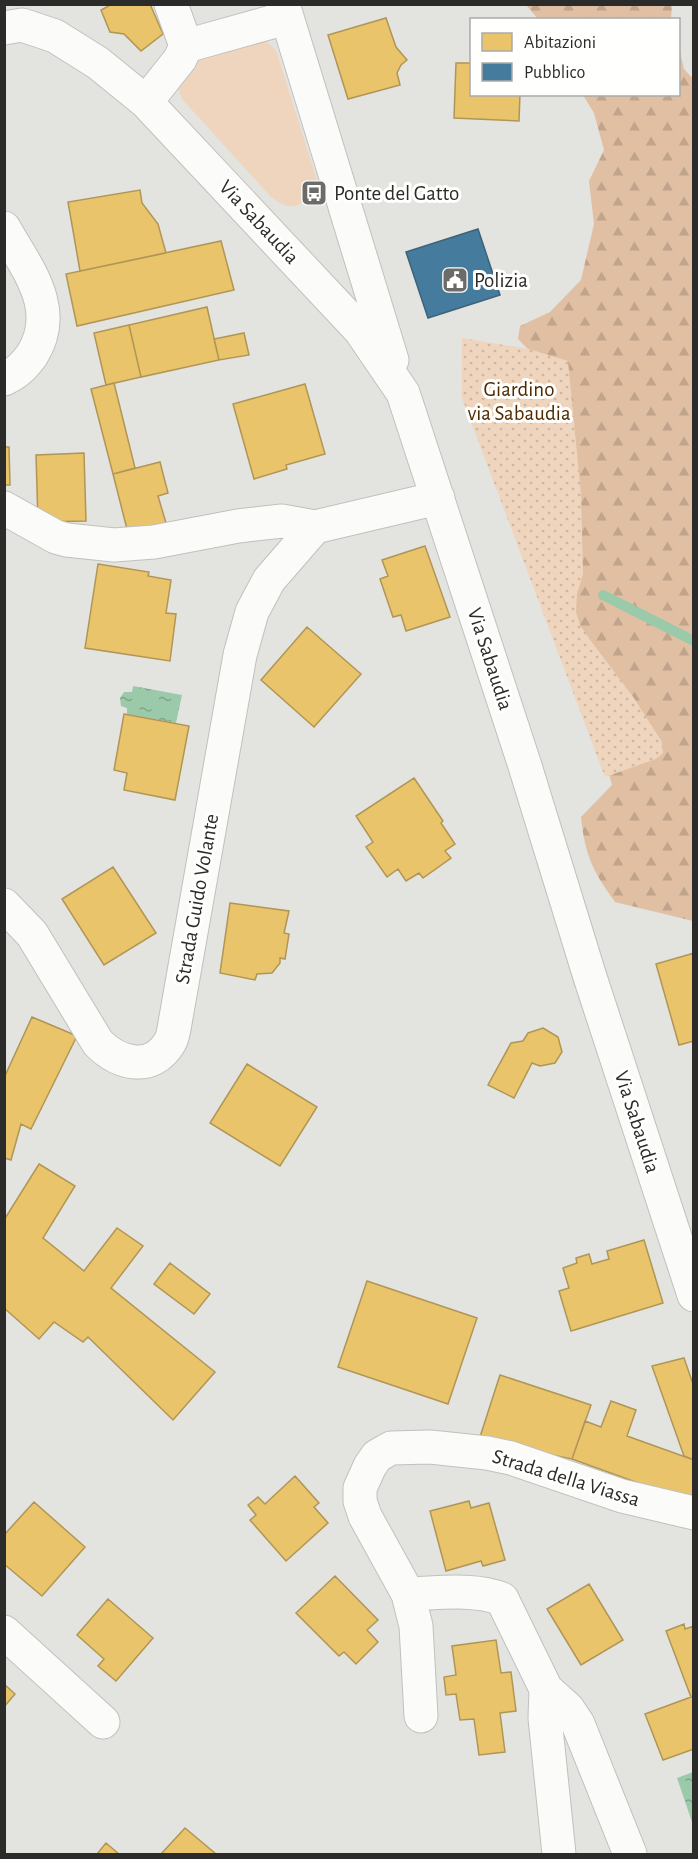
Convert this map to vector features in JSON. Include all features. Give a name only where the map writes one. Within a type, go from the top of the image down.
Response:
[{"type":"street","points":[[147,102],[180,59],[186,46],[173,5]]},
{"type":"street","points":[[186,46],[285,11],[403,393]]},
{"type":"street","name":"Via Sabaudia","points":[[13,19],[55,36],[98,63],[147,102],[360,330],[403,393],[693,1296]]},
{"type":"street","points":[[4,228],[39,291],[45,318],[42,334],[26,364],[16,373],[4,379]]},
{"type":"street","points":[[4,508],[56,537],[114,545],[154,542],[238,526],[282,521],[315,527],[438,498]]},
{"type":"street","name":"Strada Guido Volante","points":[[4,905],[32,934],[98,1043],[108,1053],[122,1061],[145,1062],[158,1055],[170,1041],[175,1023],[240,655],[252,612],[269,580],[315,527]]},
{"type":"street","name":"Strada della Viassa","points":[[421,1716],[416,1626],[408,1594],[369,1525],[360,1501],[360,1488],[377,1456],[391,1448],[430,1446],[487,1453],[511,1458],[622,1496],[693,1513]]},
{"type":"street","points":[[408,1594],[474,1593],[492,1595],[501,1599],[546,1689],[568,1709],[578,1724],[630,1854]]},
{"type":"street","points":[[4,1632],[104,1722]]},
{"type":"street","points":[[546,1689],[545,1718],[559,1854]]},
{"type":"green space","points":[[526,5],[672,5],[671,18],[537,18]]},
{"type":"green space","points":[[257,41],[267,42],[276,50],[317,180],[307,199],[299,205],[284,205],[271,197],[182,99],[179,90],[185,73],[205,51]]},
{"type":"green space","points":[[680,52],[684,69],[694,80],[693,921],[615,902],[596,872],[588,853],[581,817],[612,785],[604,757],[572,672],[534,355],[518,339],[520,326],[550,312],[581,280],[594,224],[589,181],[604,150],[594,113],[584,96],[680,96]]},
{"type":"green space","name":"Giardino via Sabaudia","points":[[462,338],[529,349],[568,361],[581,494],[583,574],[577,594],[576,612],[580,625],[634,698],[662,742],[663,753],[656,759],[605,777],[462,398]]},
{"type":"water","points":[[133,686],[182,695],[176,723],[127,714],[127,708],[121,706],[120,698],[124,692],[132,692]]},
{"type":"water","points":[[693,1772],[694,1825],[677,1778]]},
{"type":"building: Abitazioni","points":[[112,4],[150,4],[163,34],[141,51],[124,34],[110,32],[101,10]]},
{"type":"building: Abitazioni","points":[[386,18],[396,47],[407,60],[397,73],[400,85],[348,99],[328,35]]},
{"type":"building: Abitazioni","points":[[456,63],[470,63],[470,96],[520,96],[519,121],[454,118]]},
{"type":"building: Abitazioni","points":[[140,190],[142,203],[158,224],[166,253],[80,271],[68,202]]},
{"type":"building: Abitazioni","points":[[221,241],[234,290],[77,326],[66,274]]},
{"type":"building: Abitazioni","points":[[207,307],[219,360],[141,377],[129,325]]},
{"type":"building: Abitazioni","points":[[129,325],[141,377],[106,385],[94,333]]},
{"type":"building: Abitazioni","points":[[244,333],[249,355],[219,360],[214,339]]},
{"type":"building: Abitazioni","points":[[114,383],[135,468],[113,474],[91,389]]},
{"type":"building: Abitazioni","points":[[305,384],[325,454],[286,465],[287,469],[254,479],[233,404]]},
{"type":"building: Abitazioni","points":[[4,447],[9,447],[10,485],[4,485]]},
{"type":"building: Abitazioni","points":[[84,453],[86,521],[38,522],[36,455]]},
{"type":"building: Abitazioni","points":[[160,462],[168,493],[158,496],[166,523],[128,533],[113,474]]},
{"type":"building: Abitazioni","points":[[425,546],[450,617],[406,631],[401,615],[393,617],[380,579],[388,576],[382,560]]},
{"type":"building: Abitazioni","points":[[98,564],[149,572],[148,576],[171,580],[166,613],[176,614],[170,661],[85,648]]},
{"type":"building: Abitazioni","points":[[307,627],[361,674],[314,727],[261,680]]},
{"type":"building: Abitazioni","points":[[124,714],[189,726],[175,800],[124,790],[127,773],[114,770]]},
{"type":"building: Abitazioni","points":[[414,778],[443,821],[441,823],[455,844],[445,851],[451,858],[423,878],[419,873],[406,881],[398,869],[387,877],[366,847],[373,842],[356,816]]},
{"type":"building: Abitazioni","points":[[113,867],[156,933],[104,965],[62,899]]},
{"type":"building: Abitazioni","points":[[230,903],[289,911],[284,933],[289,934],[285,959],[280,958],[280,963],[272,973],[257,974],[255,980],[220,973]]},
{"type":"building: Abitazioni","points":[[694,953],[694,1041],[679,1045],[656,964]]},
{"type":"building: Abitazioni","points":[[32,1017],[77,1036],[31,1129],[21,1124],[11,1160],[4,1158],[4,1078]]},
{"type":"building: Abitazioni","points":[[543,1028],[558,1037],[562,1052],[555,1063],[540,1066],[532,1063],[514,1098],[488,1085],[511,1043],[523,1041],[528,1033]]},
{"type":"building: Abitazioni","points":[[247,1064],[317,1107],[280,1166],[210,1123]]},
{"type":"building: Abitazioni","points":[[39,1164],[75,1186],[43,1238],[84,1271],[117,1228],[143,1246],[111,1288],[215,1372],[173,1420],[88,1337],[83,1342],[54,1322],[39,1339],[4,1308],[4,1220]]},
{"type":"building: Abitazioni","points":[[644,1240],[663,1303],[571,1331],[559,1291],[569,1288],[563,1268],[577,1263],[576,1258],[589,1254],[592,1264],[609,1259],[607,1251]]},
{"type":"building: Abitazioni","points":[[170,1263],[210,1294],[194,1314],[154,1284]]},
{"type":"building: Abitazioni","points":[[367,1281],[477,1318],[448,1404],[338,1367]]},
{"type":"building: Abitazioni","points":[[684,1358],[694,1387],[694,1460],[684,1456],[652,1366]]},
{"type":"building: Abitazioni","points":[[500,1375],[591,1405],[572,1459],[479,1440]]},
{"type":"building: Abitazioni","points":[[611,1401],[636,1410],[627,1436],[694,1460],[694,1499],[685,1500],[572,1459],[585,1421],[601,1427]]},
{"type":"building: Abitazioni","points":[[295,1476],[319,1503],[314,1507],[328,1523],[286,1561],[250,1520],[256,1515],[248,1505],[258,1497],[265,1504]]},
{"type":"building: Abitazioni","points":[[469,1501],[471,1508],[489,1503],[505,1560],[483,1566],[481,1561],[446,1571],[430,1511]]},
{"type":"building: Abitazioni","points":[[34,1502],[85,1547],[42,1596],[4,1564],[4,1535]]},
{"type":"building: Abitazioni","points":[[335,1576],[378,1620],[367,1630],[378,1642],[356,1664],[344,1652],[339,1656],[296,1613]]},
{"type":"building: Abitazioni","points":[[589,1584],[623,1640],[581,1665],[547,1609]]},
{"type":"building: Abitazioni","points":[[108,1599],[153,1638],[116,1681],[98,1666],[104,1659],[77,1635]]},
{"type":"building: Abitazioni","points":[[684,1624],[685,1629],[694,1626],[694,1749],[663,1760],[645,1714],[691,1697],[666,1631]]},
{"type":"building: Abitazioni","points":[[496,1640],[501,1673],[511,1672],[516,1711],[500,1713],[505,1752],[479,1755],[474,1719],[460,1720],[456,1694],[446,1695],[444,1677],[456,1675],[452,1646]]},
{"type":"building: Abitazioni","points":[[4,1684],[15,1694],[4,1707]]},
{"type":"building: Abitazioni","points":[[185,1828],[216,1854],[161,1854]]},
{"type":"building: Abitazioni","points":[[106,1843],[119,1854],[97,1854]]},
{"type":"building: Pubblico","name":"Polizia","points":[[478,229],[500,295],[428,318],[406,252]]},
{"type":"waterway","points":[[603,595],[694,641]]},
{"type":"place","name":"Ponte del Gatto","points":[[314,193]]},
{"type":"place","name":"Polizia","points":[[455,280]]}]
